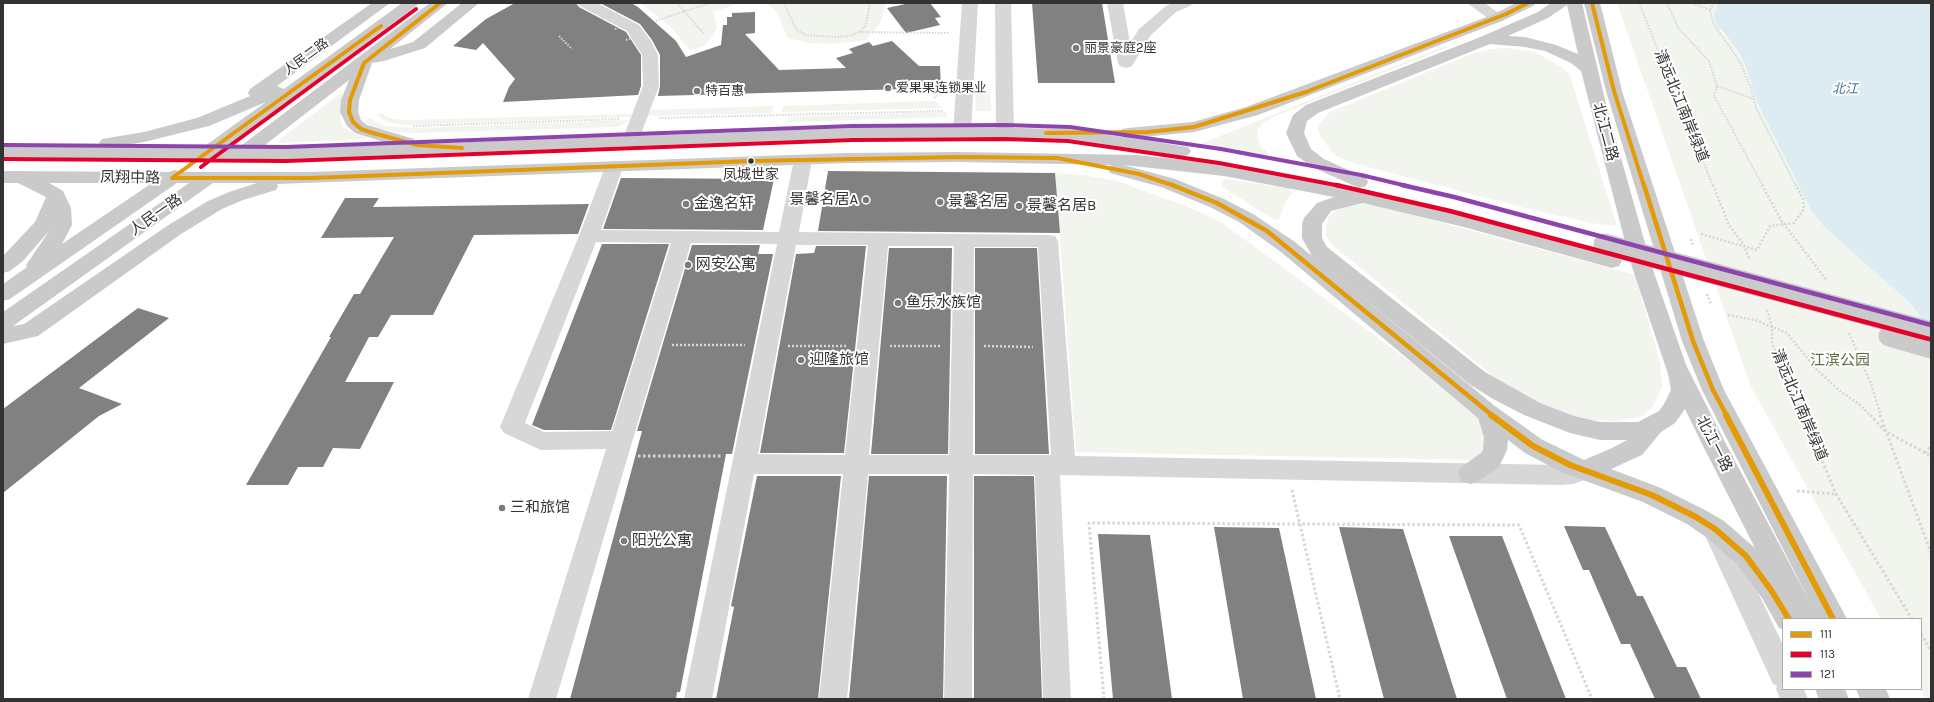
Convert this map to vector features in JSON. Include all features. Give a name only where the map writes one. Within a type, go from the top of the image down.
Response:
[{"type":"main road","name":"人民二路","points":[[230,112],[382,3]]},
{"type":"main road","name":"人民二路","points":[[172,178],[206,155],[412,3]]},
{"type":"main road","points":[[440,3],[364,63],[350,100],[349,112],[353,122],[361,129],[397,141],[417,145],[453,148],[852,133],[1005,132],[1069,134],[1148,132],[1194,126],[1280,102],[1497,18],[1528,3]]},
{"type":"main road","points":[[364,63],[419,45],[471,3]]},
{"type":"main road","points":[[1359,182],[1318,164],[1304,152],[1295,133],[1299,119],[1312,109],[1484,41],[1543,15],[1560,3]]},
{"type":"main road","name":"北江二路","points":[[1574,3],[1589,70],[1640,261]]},
{"type":"main road","name":"北江二路","points":[[1592,3],[1614,91],[1670,268]]},
{"type":"main road","points":[[1484,41],[1510,40],[1540,46],[1569,55],[1589,70]]},
{"type":"main road","points":[[11,152],[68,149],[178,130],[230,112],[266,96],[338,58]]},
{"type":"main road","name":"人民一路","points":[[3,322],[242,155],[364,63]]},
{"type":"main road","points":[[1069,134],[1227,158],[1359,182],[1452,204],[1608,253],[1931,348]]},
{"type":"main road","name":"凤翔中路","points":[[11,152],[242,155],[453,148]]},
{"type":"main road","name":"凤翔中路","points":[[7,177],[208,179],[312,178],[803,160],[958,157],[1057,158],[1174,163],[1232,171],[1378,200],[1608,253]]},
{"type":"main road","points":[[1057,158],[1139,174],[1168,183],[1217,203],[1246,218],[1288,247],[1487,412],[1533,446],[1570,465],[1632,486],[1652,495],[1696,517],[1715,529],[1746,556],[1771,590],[1788,618]]},
{"type":"main road","points":[[7,177],[39,185],[56,195],[61,208],[62,225],[52,244],[24,280]]},
{"type":"main road","name":"人民一路","points":[[3,294],[172,178]]},
{"type":"main road","points":[[3,350],[174,230],[215,205],[258,189],[312,178]]},
{"type":"main road","points":[[3,266],[16,256],[44,224],[56,195]]},
{"type":"main road","points":[[1378,200],[1348,200],[1330,204],[1319,211],[1312,224],[1311,230],[1312,238],[1319,251],[1477,378],[1532,409],[1570,424],[1600,431],[1638,430],[1653,426]]},
{"type":"main road","points":[[1608,253],[1931,332]]},
{"type":"main road","name":"北江一路","points":[[1640,261],[1676,365],[1714,444],[1804,618]]},
{"type":"main road","name":"北江一路","points":[[1670,268],[1693,341],[1713,390],[1832,618]]},
{"type":"main road","points":[[3,336],[30,331]]},
{"type":"main road","points":[[1584,470],[1634,448],[1653,426],[1667,417],[1680,399],[1682,390],[1676,365]]},
{"type":"main road","points":[[1470,474],[1490,460],[1495,450],[1496,437],[1493,424],[1487,412]]},
{"type":"main road","points":[[1830,690],[1835,699]]},
{"type":"main road","points":[[1841,690],[1846,699]]},
{"type":"main road","points":[[1871,690],[1876,699]]},
{"type":"street","points":[[585,3],[633,28],[653,54],[651,86],[631,141]]},
{"type":"street","points":[[962,132],[970,3]]},
{"type":"street","points":[[1003,3],[1005,132]]},
{"type":"street","points":[[1115,3],[1126,63],[1145,32],[1171,9],[1185,3]]},
{"type":"street","points":[[1475,3],[1497,18]]},
{"type":"street","points":[[698,699],[803,160]]},
{"type":"street","points":[[614,167],[590,236],[512,427],[541,441],[618,448]]},
{"type":"street","points":[[590,236],[1048,241],[1055,465],[1057,699]]},
{"type":"street","points":[[542,699],[683,237]]},
{"type":"street","points":[[833,699],[879,239]]},
{"type":"street","points":[[958,699],[964,240]]},
{"type":"street","points":[[745,460],[857,465],[1055,465],[1470,474],[1559,475],[1573,474],[1584,470]]},
{"type":"street","points":[[1715,529],[1782,673]]},
{"type":"path","points":[[677,3],[704,34]]},
{"type":"path","points":[[656,21],[710,3]]},
{"type":"path","points":[[784,3],[796,28],[805,35],[834,37],[849,36],[860,32],[968,33]]},
{"type":"path","points":[[860,32],[866,25],[870,3]]},
{"type":"path","name":"清远北江南岸绿道","points":[[1640,3],[1729,225],[1745,248],[1752,267]]},
{"type":"path","points":[[1667,3],[1679,29],[1709,61],[1717,86],[1714,96],[1785,225],[1831,287]]},
{"type":"path","points":[[1692,3],[1710,10]]},
{"type":"path","points":[[1702,234],[1745,248],[1757,250],[1770,226],[1794,223],[1804,209],[1803,199],[1756,108],[1752,91],[1740,62],[1711,17],[1710,10],[1714,4]]},
{"type":"path","points":[[602,18],[617,13]]},
{"type":"path","points":[[615,29],[631,23]]},
{"type":"path","points":[[626,40],[644,34]]},
{"type":"path","points":[[559,36],[572,49]]},
{"type":"path","points":[[1717,86],[1754,99]]},
{"type":"path","name":"清远北江南岸绿道","points":[[1766,306],[1772,326],[1772,343],[1836,494],[1911,618]]},
{"type":"path","points":[[1728,315],[1755,320],[1788,333],[1816,369],[1840,391],[1859,404],[1885,431],[1931,456]]},
{"type":"path","points":[[1847,327],[1871,384],[1885,431],[1931,553]]},
{"type":"path","points":[[1926,453],[1931,446]]},
{"type":"path","points":[[618,448],[745,460]]},
{"type":"path","points":[[1287,470],[1340,699]]},
{"type":"path","points":[[1797,491],[1836,494]]},
{"type":"path","points":[[1104,699],[1089,523],[1519,526],[1592,699]]},
{"type":"path","points":[[1922,636],[1931,650]]},
{"type":"green space","points":[[640,3],[740,3],[713,12],[717,28],[705,46],[690,50],[670,26]]},
{"type":"green space","points":[[767,3],[886,3],[880,24],[866,40],[832,44],[809,43],[788,38],[776,11]]},
{"type":"green space","name":"江滨公园","points":[[1617,3],[1718,3],[1720,30],[1739,52],[1744,62],[1758,104],[1811,210],[1824,227],[1910,303],[1918,313],[1931,340],[1931,699],[1926,699],[1922,690],[1922,618],[1880,618],[1751,387]]},
{"type":"green space","points":[[1445,46],[1448,47],[1264,122],[1258,129],[1257,133],[1260,145],[1267,154],[1263,156],[1195,146]]},
{"type":"green space","points":[[1506,48],[1535,52],[1563,68],[1570,76],[1617,226],[1591,223],[1529,209],[1353,163],[1334,155],[1321,137],[1318,130],[1319,124],[1330,112],[1474,53]]},
{"type":"green space","points":[[975,89],[990,89],[991,111],[976,111]]},
{"type":"green space","points":[[341,94],[345,95],[340,112],[342,126],[355,134],[367,137],[365,139],[279,143],[280,139]]},
{"type":"green space","points":[[935,101],[943,108],[782,112],[783,106]]},
{"type":"green space","points":[[773,106],[772,113],[648,116],[650,110]]},
{"type":"green space","points":[[947,112],[947,117],[788,122],[789,117]]},
{"type":"green space","points":[[382,113],[393,119],[408,120],[632,114],[631,117],[404,125],[390,123],[376,115]]},
{"type":"green space","points":[[371,118],[375,122],[385,126],[415,128],[629,120],[616,127],[413,133],[394,132],[372,127],[364,121]]},
{"type":"green space","points":[[1055,173],[1083,175],[1117,181],[1191,208],[1221,222],[1454,394],[1478,417],[1484,429],[1485,451],[1480,457],[1470,460],[1076,452]]},
{"type":"green space","points":[[1226,179],[1289,188],[1293,193],[1286,201],[1279,219],[1274,220],[1223,187],[1221,182]]},
{"type":"green space","points":[[1364,204],[1381,206],[1635,275],[1660,362],[1662,387],[1653,406],[1643,416],[1618,421],[1585,420],[1545,406],[1503,384],[1331,244],[1326,235],[1326,227],[1329,216],[1335,211]]},
{"type":"water","name":"北江","points":[[1718,3],[1931,3],[1931,340],[1918,313],[1910,303],[1824,227],[1811,210],[1758,104],[1744,62],[1739,52],[1716,23],[1714,17]]},
{"type":"building","points":[[515,3],[576,3],[579,7],[626,32],[641,55],[641,86],[638,95],[503,102],[509,87],[515,79],[483,43],[476,50],[453,46],[486,19]]},
{"type":"building","points":[[600,3],[631,3],[638,7],[676,41],[686,57],[721,45],[723,25],[727,25],[727,17],[732,17],[732,13],[755,12],[755,33],[745,34],[779,70],[846,68],[836,58],[853,53],[849,49],[869,42],[873,46],[892,41],[919,66],[940,66],[941,88],[658,96],[660,86],[660,55],[652,40],[640,24]]},
{"type":"building","points":[[910,3],[930,3],[941,17],[935,18],[940,25],[906,33],[887,8]]},
{"type":"building","points":[[1032,3],[1102,3],[1115,83],[1038,83]]},
{"type":"building","name":"景馨名居","points":[[828,171],[1055,173],[1060,233],[818,231]]},
{"type":"building","name":"金逸名轩","points":[[621,178],[774,179],[763,230],[603,229]]},
{"type":"building","points":[[345,198],[379,198],[373,207],[589,204],[578,234],[474,235],[433,315],[391,315],[378,337],[369,337],[345,382],[394,382],[360,449],[333,448],[323,467],[298,467],[288,485],[246,485],[354,294],[360,294],[394,237],[321,238]]},
{"type":"building","points":[[602,244],[669,244],[611,430],[544,430],[532,425]]},
{"type":"building","points":[[692,245],[760,245],[758,254],[773,254],[732,454],[726,454],[680,692],[677,692],[676,699],[570,699],[642,431],[637,431]]},
{"type":"building","points":[[816,246],[866,246],[844,453],[760,453],[796,254],[814,253]]},
{"type":"building","points":[[889,248],[952,248],[948,454],[871,454]]},
{"type":"building","points":[[975,248],[1037,248],[1049,454],[975,454]]},
{"type":"building","points":[[138,308],[169,318],[79,388],[122,404],[99,416],[3,493],[3,409]]},
{"type":"building","points":[[757,476],[841,476],[818,699],[716,699],[734,607],[731,606]]},
{"type":"building","points":[[869,476],[947,476],[943,699],[849,699]]},
{"type":"building","points":[[974,476],[1034,476],[1042,699],[974,699]]},
{"type":"building","points":[[1564,526],[1605,527],[1637,596],[1643,596],[1677,667],[1686,667],[1701,699],[1655,699],[1630,644],[1621,644],[1589,570],[1583,570]]},
{"type":"building","points":[[1214,527],[1279,528],[1316,699],[1243,699]]},
{"type":"building","points":[[1339,527],[1403,529],[1457,699],[1384,699]]},
{"type":"building","points":[[1098,534],[1150,535],[1172,699],[1113,699]]},
{"type":"building","points":[[1449,536],[1502,536],[1566,699],[1507,699]]},
{"type":"transit line","name":"111","points":[[440,3],[364,63],[350,100],[349,112],[353,122],[361,129],[373,133],[417,145],[462,148]]},
{"type":"transit line","name":"111","points":[[1046,133],[1148,132],[1194,127],[1306,92],[1506,14],[1528,3]]},
{"type":"transit line","name":"111","points":[[1592,3],[1614,91],[1693,341],[1713,390],[1832,618]]},
{"type":"transit line","name":"113","points":[[201,167],[416,9]]},
{"type":"transit line","name":"111","points":[[172,178],[381,26]]},
{"type":"transit line","name":"121","points":[[3,145],[286,147],[852,126],[1005,125],[1070,127],[1221,149],[1361,175],[1454,197],[1931,325]]},
{"type":"transit line","name":"113","points":[[3,159],[286,161],[852,140],[1005,139],[1068,141],[1219,163],[1358,189],[1450,211],[1929,339]]},
{"type":"transit line","name":"111","points":[[172,178],[311,178],[751,161],[959,157],[1057,158],[1139,174],[1168,183],[1217,203],[1267,231],[1487,412],[1533,446],[1570,465],[1652,495],[1696,517],[1715,529],[1746,556],[1771,590],[1788,618]]},
{"type":"place","name":"丽景豪庭2座","points":[[1076,48]]},
{"type":"place","name":"爱果果连锁果业","points":[[888,88]]},
{"type":"place","name":"特百惠","points":[[697,91]]},
{"type":"place","name":"凤城世家","points":[[751,161]]},
{"type":"place","name":"景馨名居A","points":[[866,200]]},
{"type":"place","name":"景馨名居","points":[[940,202]]},
{"type":"place","name":"金逸名轩","points":[[686,204]]},
{"type":"place","name":"景馨名居B","points":[[1019,206]]},
{"type":"place","name":"网安公寓","points":[[688,265]]},
{"type":"place","name":"鱼乐水族馆","points":[[898,303]]},
{"type":"place","name":"迎隆旅馆","points":[[801,360]]},
{"type":"place","name":"三和旅馆","points":[[502,508]]},
{"type":"place","name":"阳光公寓","points":[[624,541]]}]
